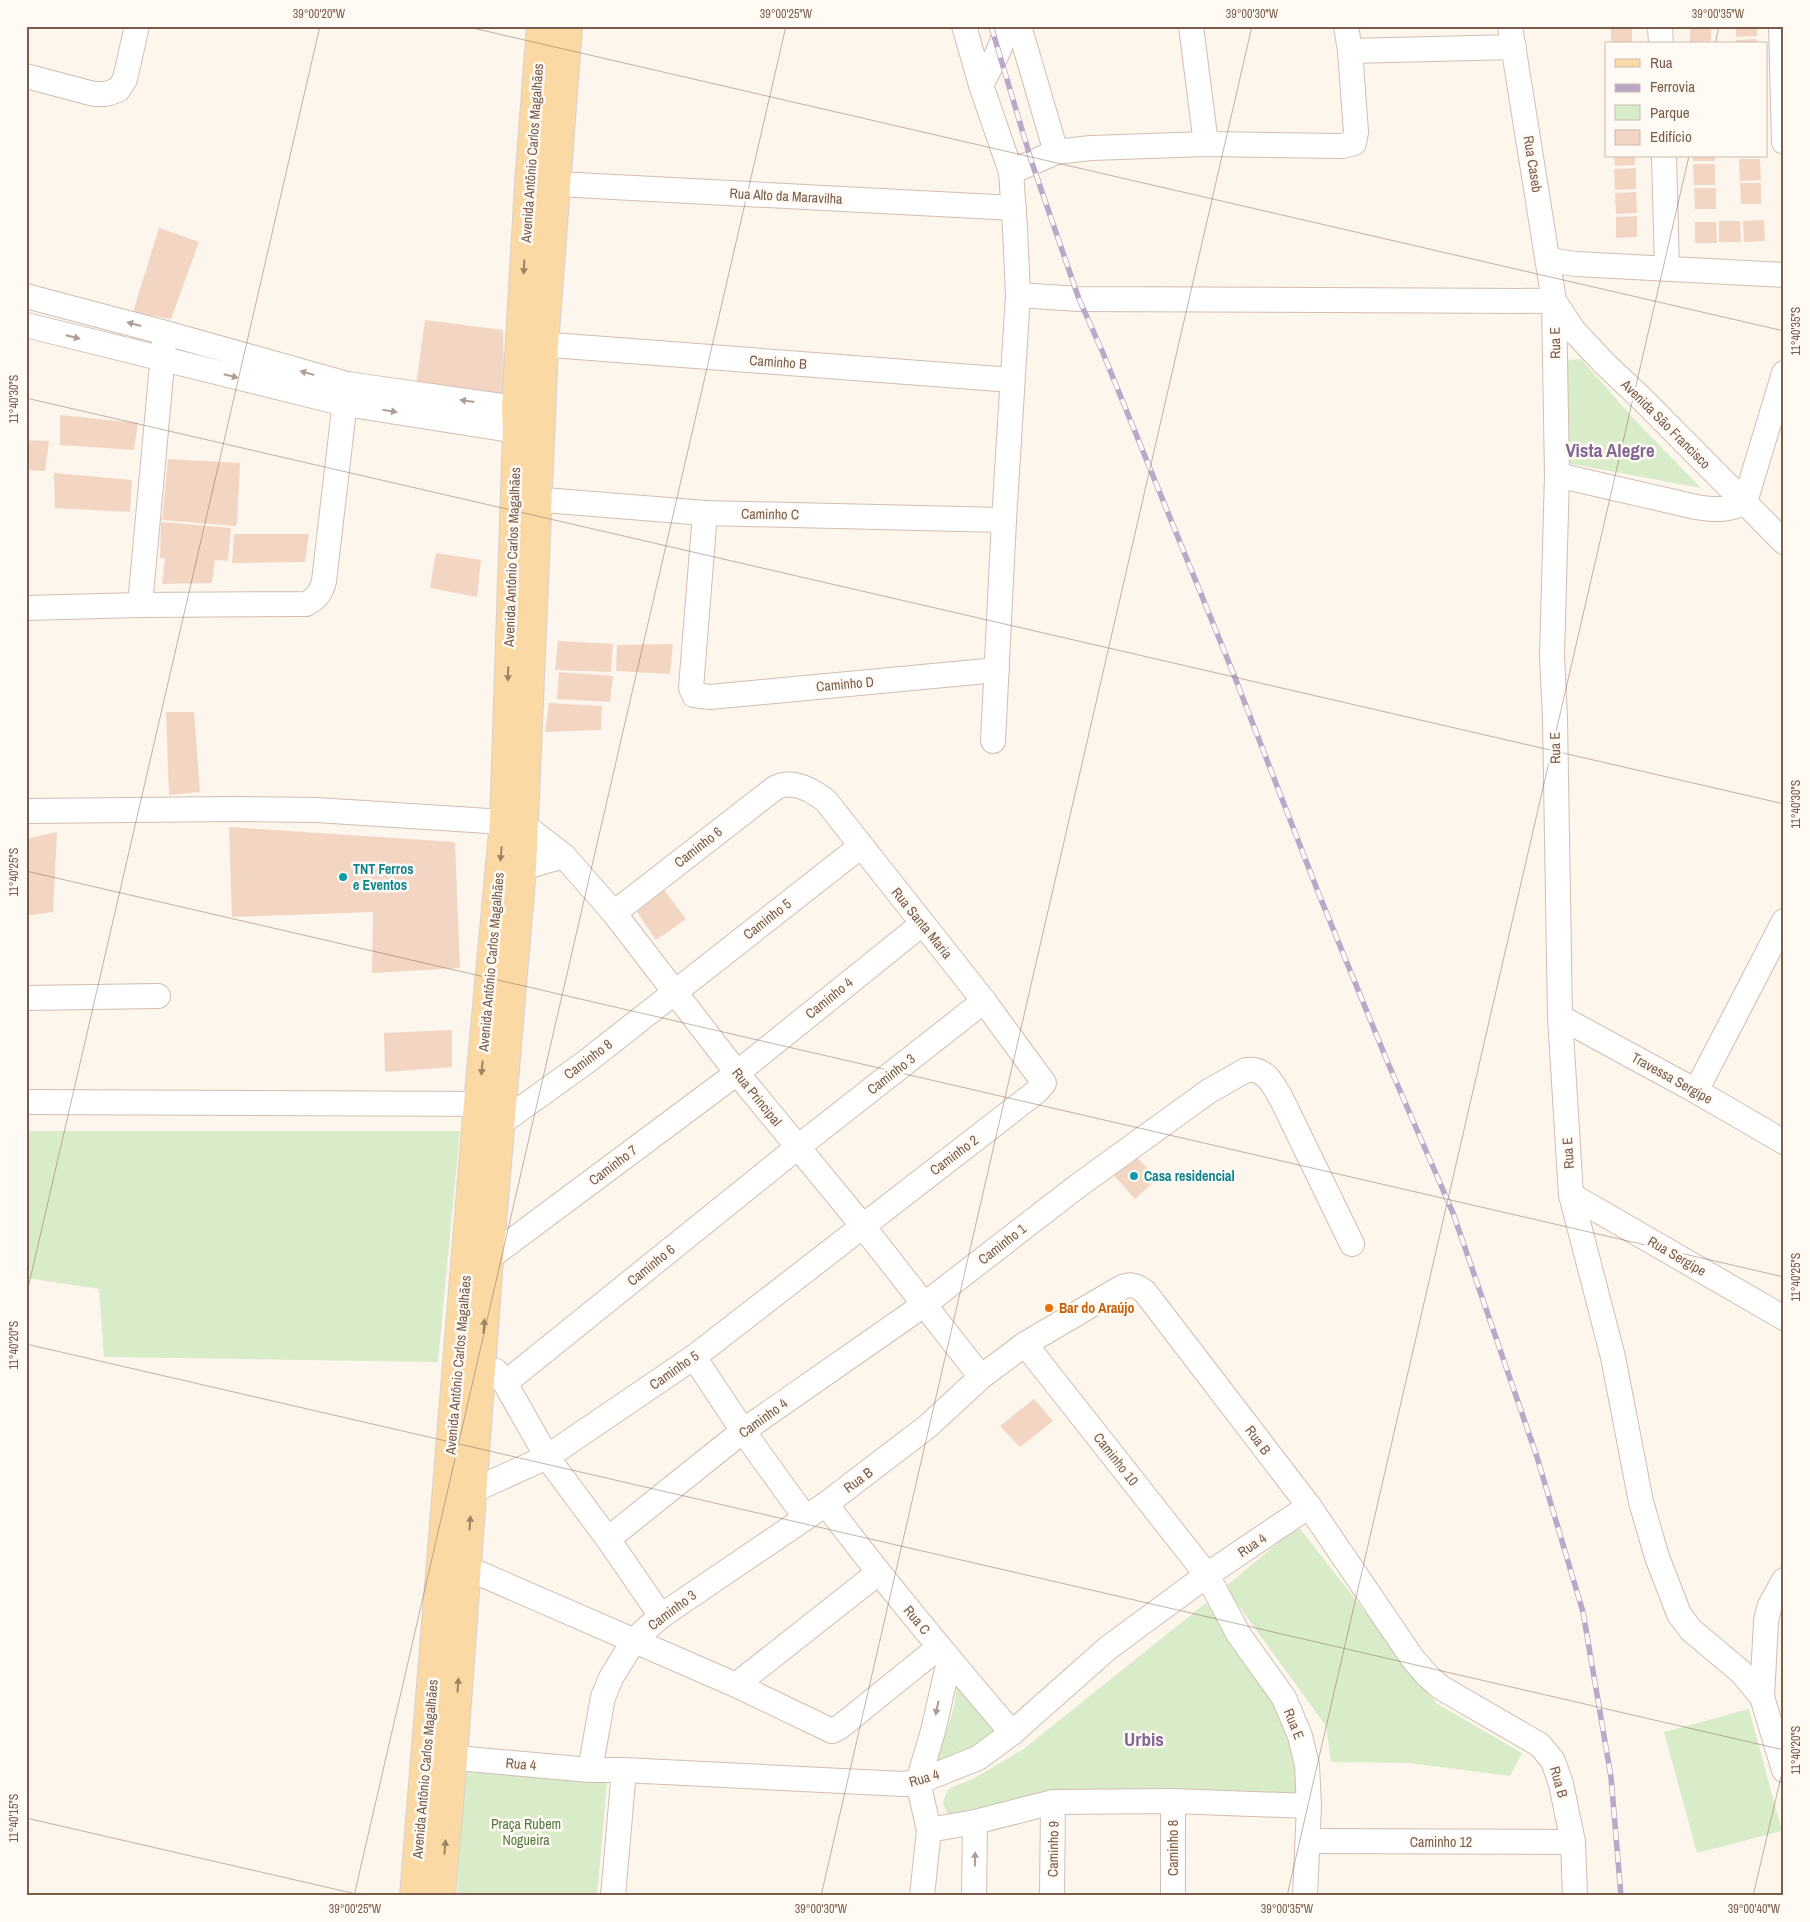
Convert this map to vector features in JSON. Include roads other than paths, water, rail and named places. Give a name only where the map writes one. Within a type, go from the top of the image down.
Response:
[{"type":"main road","name":"Avenida Antônio Carlos Magalhães","points":[[441,1896],[440,1757],[494,1111],[514,824],[532,344],[529,185],[542,26]]},
{"type":"main road","name":"Avenida Antônio Carlos Magalhães","points":[[525,498],[516,419],[532,344],[557,184],[568,26]]},
{"type":"main road","name":"Avenida Antônio Carlos Magalhães","points":[[414,1896],[416,1860],[440,1757],[467,1568],[489,1258],[494,1111],[522,868],[514,824]]},
{"type":"street","points":[[26,76],[94,94],[106,94],[118,90],[125,79],[137,26]]},
{"type":"street","points":[[964,26],[981,85],[1011,172],[1018,295],[993,741]]},
{"type":"street","points":[[981,85],[998,52],[1008,26]]},
{"type":"street","points":[[1019,26],[1056,152]]},
{"type":"street","points":[[1191,26],[1206,144]]},
{"type":"street","points":[[1011,172],[1056,152],[1091,148],[1206,144],[1342,146],[1354,143],[1356,132],[1350,52],[1346,26]]},
{"type":"street","points":[[1660,26],[1661,42]]},
{"type":"street","points":[[1781,26],[1784,142]]},
{"type":"street","points":[[1350,52],[1512,36]]},
{"type":"street","name":"Rua Caseb","points":[[1512,36],[1554,301]]},
{"type":"street","points":[[1664,158],[1667,268]]},
{"type":"street","name":"Rua Alto da Maravilha","points":[[529,185],[557,184],[1014,208]]},
{"type":"street","points":[[1548,260],[1576,264],[1784,275]]},
{"type":"street","points":[[1018,295],[1079,299],[1554,301]]},
{"type":"street","points":[[26,296],[166,333],[346,394]]},
{"type":"street","name":"Rua E","points":[[1554,301],[1557,475],[1552,656],[1555,718],[1560,1017],[1571,1195],[1613,1357],[1640,1493],[1657,1558],[1679,1614],[1705,1642],[1741,1672],[1762,1697]]},
{"type":"street","name":"Avenida São Francisco","points":[[1554,301],[1574,331],[1604,363],[1784,542]]},
{"type":"street","points":[[26,324],[162,359],[346,394],[516,419]]},
{"type":"street","points":[[140,605],[162,359],[166,333]]},
{"type":"street","name":"Caminho B","points":[[532,344],[1012,380]]},
{"type":"street","points":[[1557,475],[1711,510],[1734,508],[1745,502],[1784,373]]},
{"type":"street","points":[[26,608],[306,604],[316,598],[321,591],[324,581],[346,394]]},
{"type":"street","name":"Caminho C","points":[[525,498],[705,513],[1004,520]]},
{"type":"street","name":"Caminho D","points":[[705,513],[691,688],[694,695],[710,697],[997,670]]},
{"type":"street","name":"Rua Santa Maria","points":[[784,784],[806,788],[826,801],[984,1000],[1044,1083]]},
{"type":"street","name":"Caminho 6","points":[[614,913],[774,788],[784,784]]},
{"type":"street","points":[[26,811],[308,810],[514,824]]},
{"type":"street","name":"Rua Principal","points":[[514,824],[564,856],[614,913],[737,1072],[925,1304],[981,1377]]},
{"type":"street","name":"Caminho 5","points":[[674,992],[861,846]]},
{"type":"street","points":[[522,868],[564,856]]},
{"type":"street","points":[[1696,1091],[1784,921]]},
{"type":"street","name":"Caminho 4","points":[[737,1072],[922,924]]},
{"type":"street","name":"Caminho 8","points":[[494,1111],[586,1062],[674,992]]},
{"type":"street","points":[[26,998],[158,996]]},
{"type":"street","name":"Caminho 3","points":[[798,1146],[984,1000]]},
{"type":"street","name":"Travessa Sergipe","points":[[1560,1017],[1696,1091],[1784,1142]]},
{"type":"street","name":"Caminho 1","points":[[925,1304],[1080,1185],[1209,1091],[1246,1070],[1252,1069],[1260,1071],[1270,1079],[1278,1092],[1352,1244]]},
{"type":"street","name":"Caminho 7","points":[[489,1258],[737,1072]]},
{"type":"street","name":"Caminho 2","points":[[862,1226],[1036,1092],[1044,1083]]},
{"type":"street","points":[[26,1102],[494,1111]]},
{"type":"street","name":"Caminho 6","points":[[505,1383],[798,1146]]},
{"type":"street","name":"Rua Sergipe","points":[[1571,1195],[1784,1318]]},
{"type":"street","name":"Caminho 5","points":[[472,1492],[547,1457],[694,1357],[862,1226]]},
{"type":"street","name":"Rua B","points":[[826,1504],[928,1426],[981,1377],[1025,1344],[1124,1286],[1130,1284],[1137,1286],[1145,1292],[1309,1506],[1413,1659],[1427,1675],[1440,1687],[1540,1745],[1553,1761],[1561,1784],[1573,1842],[1575,1896]]},
{"type":"street","name":"Caminho 4","points":[[608,1539],[743,1431],[925,1304]]},
{"type":"street","name":"Caminho 10","points":[[1025,1344],[1207,1575]]},
{"type":"street","points":[[482,1354],[505,1383],[547,1457],[608,1539],[661,1616]]},
{"type":"street","points":[[694,1357],[743,1431],[805,1517]]},
{"type":"street","name":"Caminho 3","points":[[590,1770],[603,1697],[611,1678],[634,1640],[661,1616],[826,1504]]},
{"type":"street","name":"Rua C","points":[[826,1504],[878,1573],[1012,1733]]},
{"type":"street","name":"Rua 4","points":[[440,1757],[590,1770],[624,1770],[902,1784],[918,1782],[978,1758],[1012,1733],[1108,1648],[1207,1575],[1309,1506]]},
{"type":"street","points":[[467,1568],[736,1685],[832,1730],[840,1727],[944,1654]]},
{"type":"street","points":[[736,1685],[878,1573]]},
{"type":"street","name":"Rua E","points":[[1207,1575],[1239,1635],[1284,1698],[1300,1736],[1307,1765],[1309,1806],[1305,1896]]},
{"type":"street","points":[[1784,1580],[1770,1606],[1766,1621],[1762,1697],[1784,1770]]},
{"type":"street","points":[[922,1896],[929,1830],[918,1782],[933,1731],[944,1654]]},
{"type":"street","points":[[614,1896],[624,1770]]},
{"type":"street","points":[[929,1830],[975,1822],[1053,1802],[1174,1801],[1309,1806]]},
{"type":"street","name":"Caminho 8","points":[[1173,1896],[1174,1801]]},
{"type":"street","name":"Caminho 9","points":[[1052,1896],[1053,1802]]},
{"type":"street","points":[[974,1896],[975,1822]]},
{"type":"street","name":"Caminho 12","points":[[1308,1841],[1573,1842]]},
{"type":"railway","points":[[991,26],[1032,163],[1079,299],[1103,353],[1234,675],[1320,897],[1388,1063],[1453,1213],[1537,1457],[1583,1612],[1611,1777],[1621,1896]]},
{"type":"place","name":"TNT Ferros e Eventos","points":[[343,877]]},
{"type":"place","name":"Casa residencial","points":[[1134,1176]]},
{"type":"place","name":"Bar do Araújo","points":[[1049,1308]]},
{"type":"district","name":"Vista Alegre","points":[[1610,450]]},
{"type":"district","name":"Urbis","points":[[1144,1739]]},
{"type":"park label","name":"Praça Rubem Nogueira","points":[[526,1832]]}]
